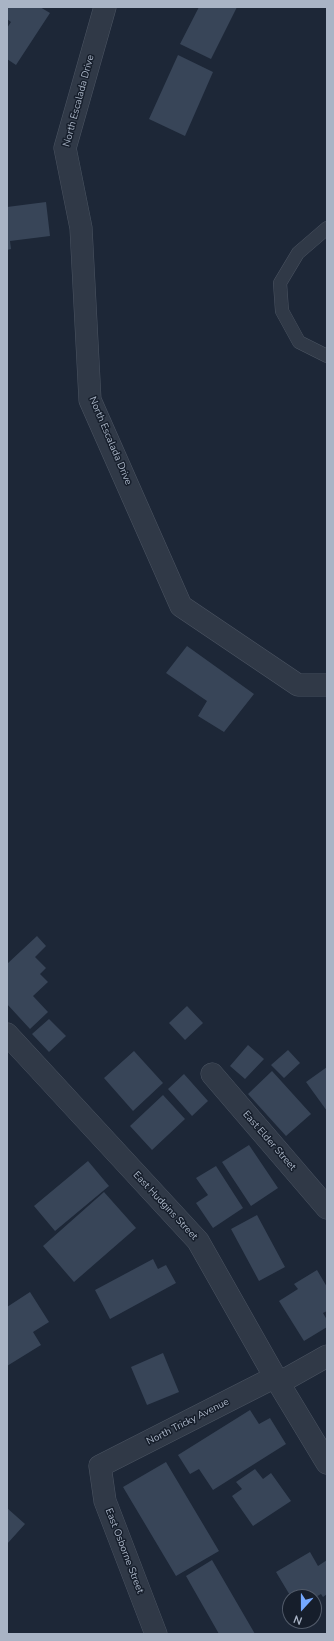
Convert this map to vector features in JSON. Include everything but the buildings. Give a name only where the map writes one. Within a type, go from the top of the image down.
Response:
[{"type":"street","name":"North Escalada Drive","points":[[105,7],[65,148],[80,228],[90,400],[181,606],[298,685],[327,685]]},
{"type":"street","name":"East Hudgins Street","points":[[7,1034],[198,1241],[277,1380],[327,1463]]},
{"type":"street","name":"East Elder Street","points":[[212,1074],[327,1208]]},
{"type":"street","name":"North Tricky Avenue","points":[[100,1466],[327,1356]]},
{"type":"street","name":"East Osborne Street","points":[[100,1466],[105,1501],[156,1634]]},
{"type":"lane","points":[[327,228],[298,253],[280,283],[282,310],[299,342],[327,356]]}]
